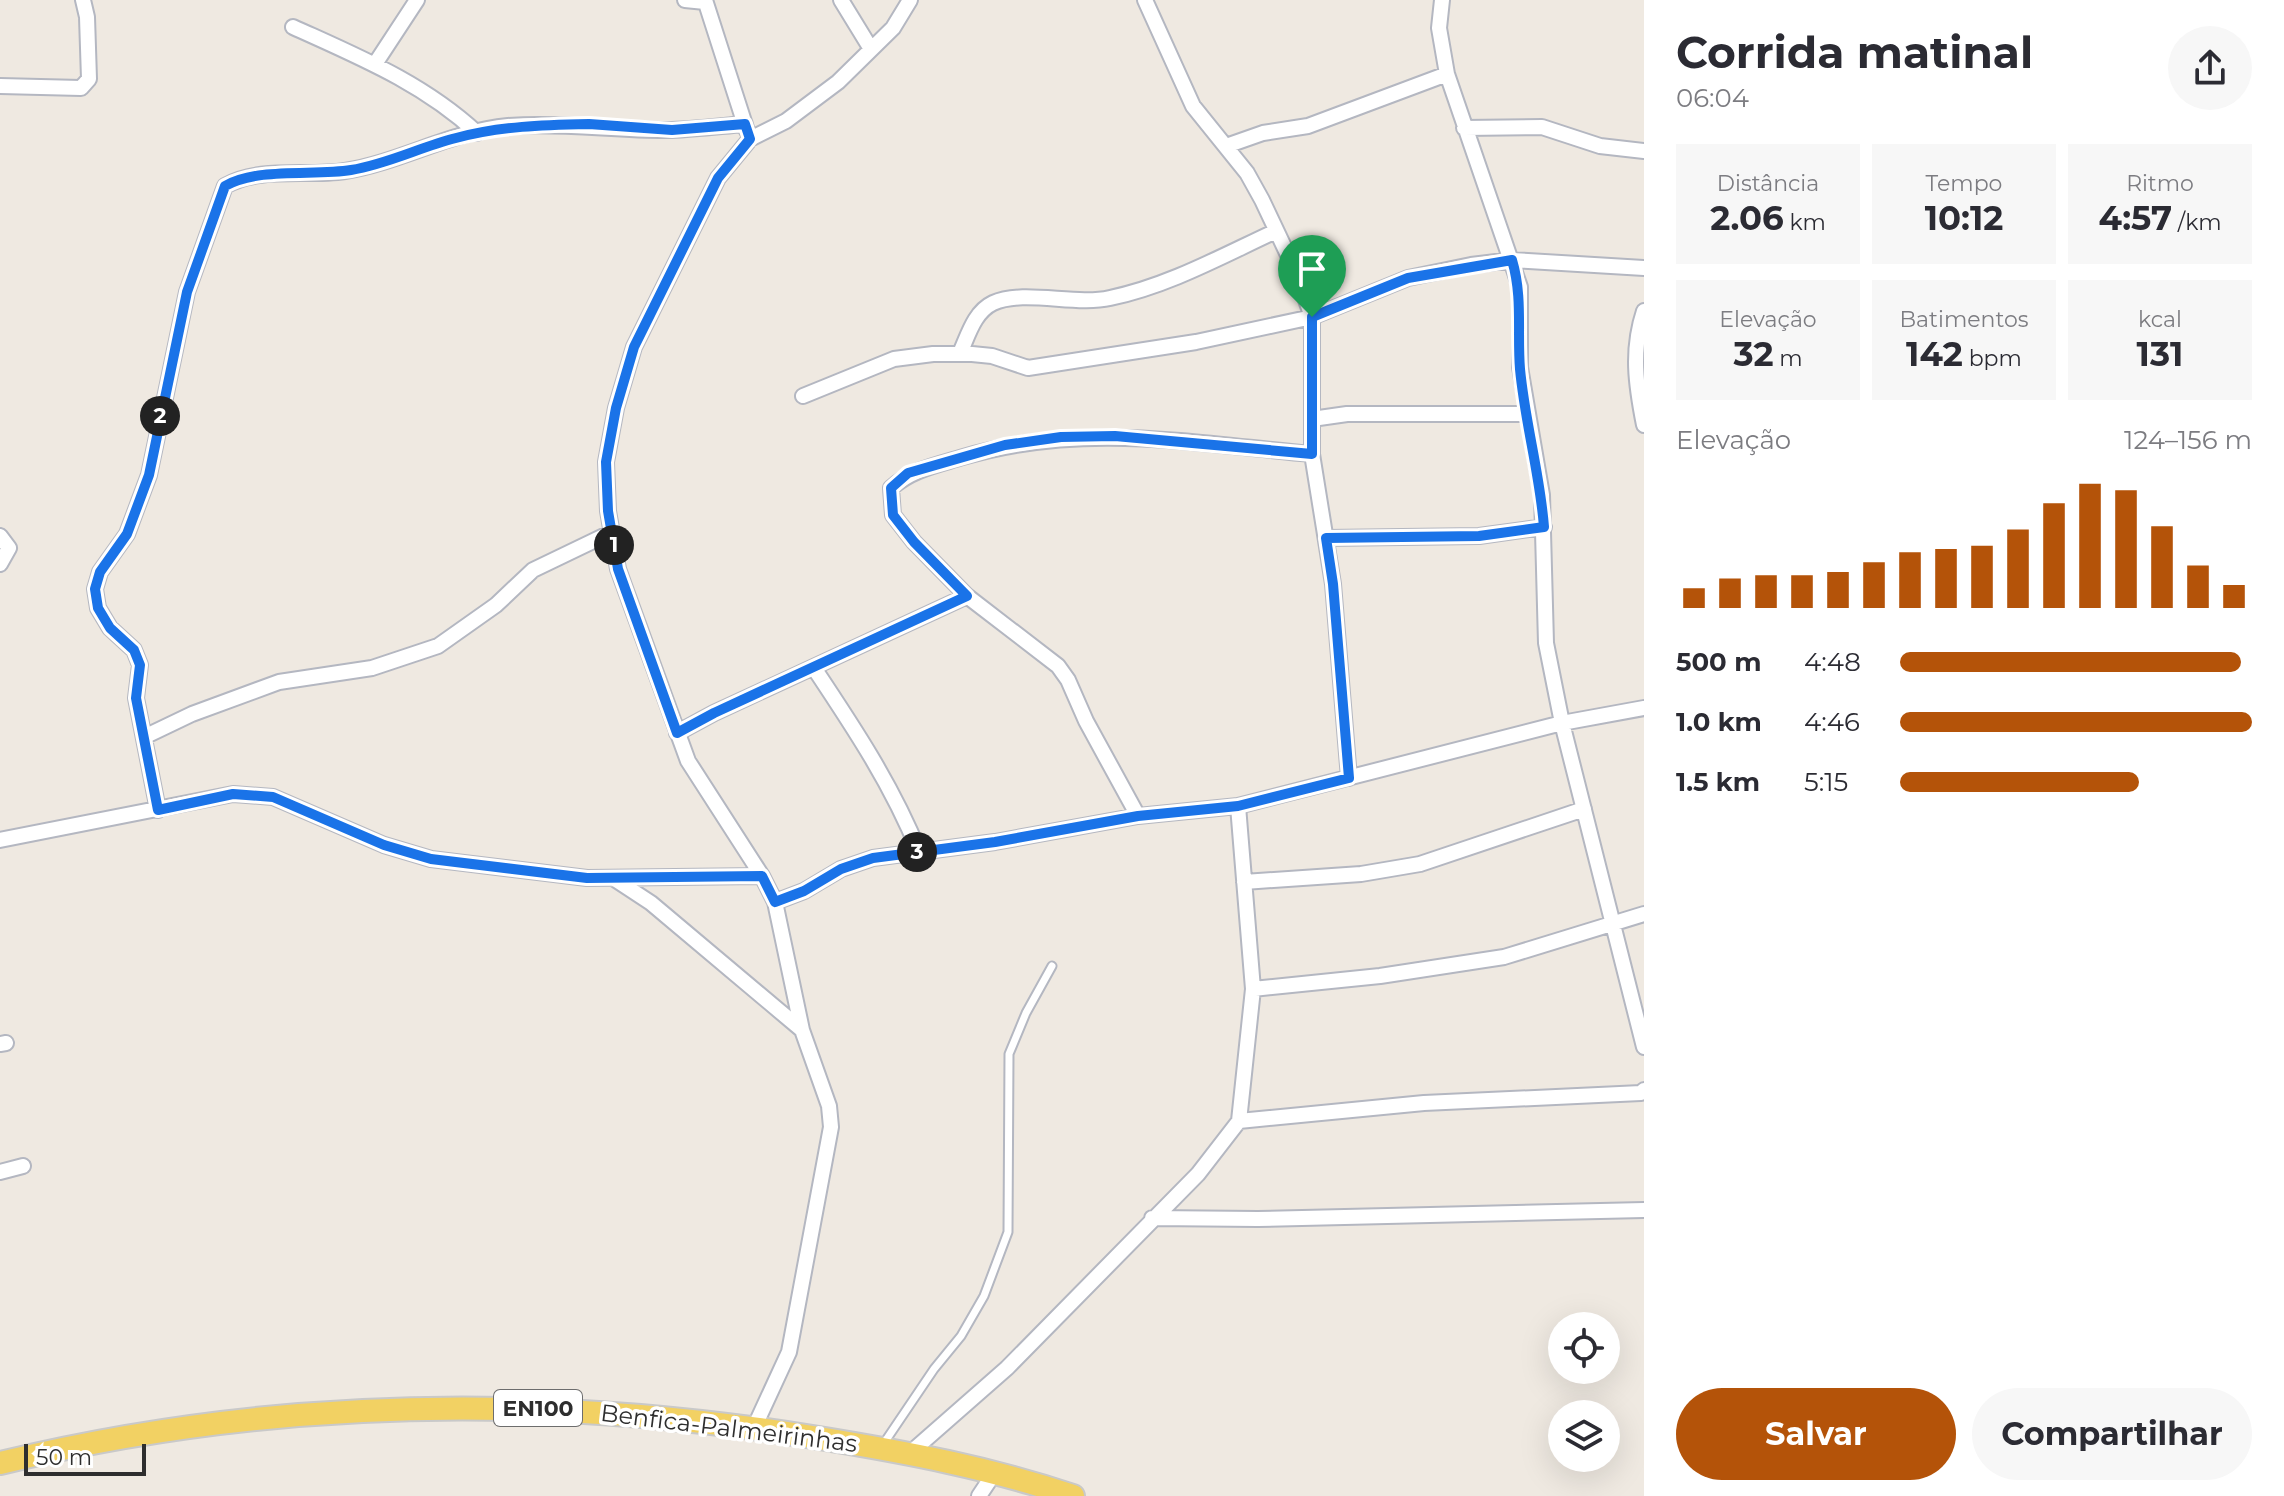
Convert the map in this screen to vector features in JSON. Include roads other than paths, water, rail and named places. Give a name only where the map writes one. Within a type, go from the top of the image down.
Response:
[{"type":"main road","name":"Benfica-Palmeirinhas","points":[[0,1463],[157,1431],[343,1412],[511,1406],[638,1414],[881,1448],[995,1472],[1073,1496]]},
{"type":"street","points":[[0,86],[81,88],[86,84],[89,79],[87,17],[83,0]]},
{"type":"street","points":[[375,64],[417,0]]},
{"type":"street","points":[[685,0],[705,1],[750,139]]},
{"type":"street","points":[[841,0],[871,49]]},
{"type":"street","points":[[754,1428],[789,1352],[831,1127],[829,1106],[802,1030],[775,902],[762,876],[703,789],[677,733],[618,569],[606,462],[616,408],[634,347],[718,178],[750,139],[786,121],[838,82],[893,28],[910,0]]},
{"type":"street","points":[[1145,0],[1193,106],[1247,173],[1296,272],[1312,317],[1312,454],[1333,584],[1349,778]]},
{"type":"street","points":[[1442,0],[1439,28],[1447,74],[1520,287],[1520,367],[1542,495],[1546,643],[1611,926],[1644,1047]]},
{"type":"street","points":[[293,27],[375,64],[434,97],[477,133]]},
{"type":"street","points":[[1226,146],[1263,133],[1308,126],[1447,74]]},
{"type":"street","points":[[158,810],[136,698],[140,665],[134,650],[110,628],[98,608],[95,589],[100,572],[127,534],[149,475],[187,292],[225,186],[242,179],[340,172],[377,166],[506,126],[589,124],[672,130],[745,124]]},
{"type":"street","points":[[1464,128],[1542,127],[1600,146],[1644,151]]},
{"type":"street","points":[[960,353],[978,314],[996,301],[1106,299],[1147,289],[1276,231]]},
{"type":"street","points":[[803,396],[894,359],[960,353],[992,356],[1028,368],[1196,342],[1312,317],[1408,278],[1512,260],[1644,268]]},
{"type":"street","points":[[1644,311],[1637,331],[1634,359],[1644,425]]},
{"type":"street","points":[[1312,419],[1347,414],[1527,414]]},
{"type":"street","points":[[1138,816],[1058,666],[967,596],[914,542],[893,515],[891,488],[908,473],[1005,445],[1061,437],[1115,436],[1312,454]]},
{"type":"street","points":[[1326,538],[1479,536],[1544,527]]},
{"type":"street","points":[[144,737],[192,714],[279,682],[372,668],[438,646],[496,605],[533,570],[612,532]]},
{"type":"street","points":[[0,536],[9,548],[0,564]]},
{"type":"street","points":[[677,733],[967,596]]},
{"type":"street","points":[[814,668],[874,758],[898,802],[919,852]]},
{"type":"street","points":[[775,902],[804,891],[841,869],[873,858],[1138,816],[1238,806],[1562,723],[1644,708]]},
{"type":"street","points":[[0,840],[233,794],[273,797],[384,845],[431,859],[587,878],[762,876]]},
{"type":"street","points":[[909,1454],[1007,1368],[1198,1174],[1239,1121],[1253,989],[1238,806]]},
{"type":"street","points":[[1244,882],[1361,874],[1420,864],[1584,809]]},
{"type":"street","points":[[613,878],[651,903],[802,1030]]},
{"type":"street","points":[[1253,989],[1380,976],[1504,957],[1644,914]]},
{"type":"street","points":[[1239,1121],[1424,1103],[1641,1093],[1644,1090]]},
{"type":"street","points":[[0,1172],[23,1166]]},
{"type":"street","points":[[1152,1218],[1273,1219],[1644,1210]]},
{"type":"street","points":[[979,1496],[995,1472]]},
{"type":"lane","points":[[881,1448],[934,1369],[961,1336],[984,1296],[1008,1232],[1009,1054],[1026,1013],[1052,966]]}]
